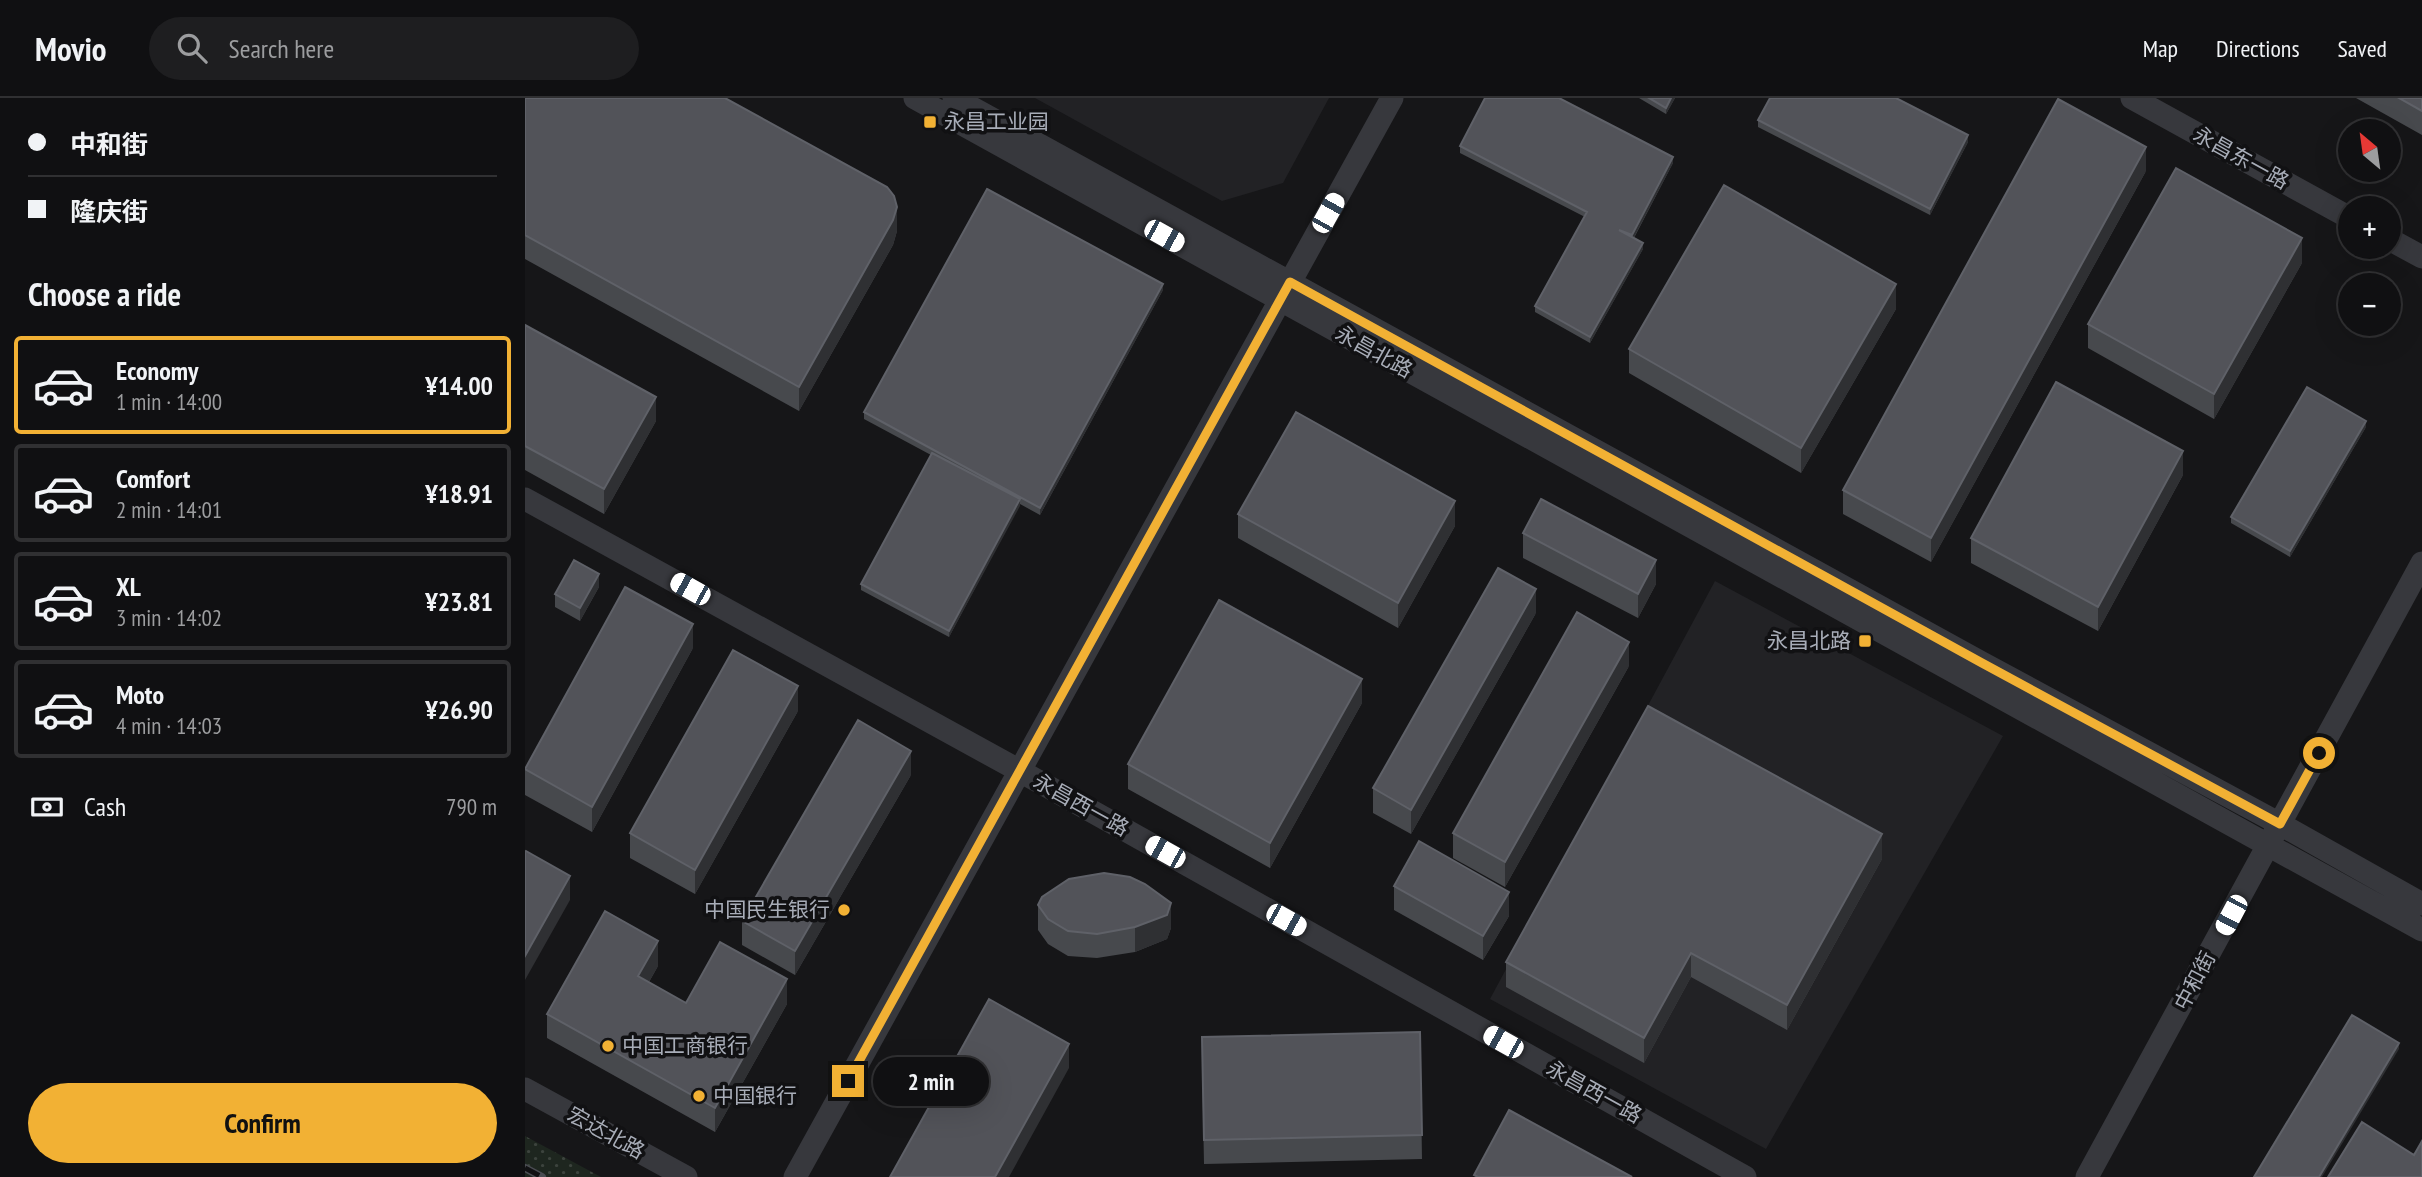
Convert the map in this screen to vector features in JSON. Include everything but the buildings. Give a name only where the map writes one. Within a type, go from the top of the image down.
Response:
[{"type":"street","name":"永昌北路","points":[[915,98],[1284,291],[1982,663],[2422,904]]},
{"type":"street","name":"永昌北路","points":[[954,98],[1284,291],[1824,598],[2422,930]]},
{"type":"street","points":[[795,1177],[1392,98]]},
{"type":"street","name":"永昌东一路","points":[[2132,98],[2338,211]]},
{"type":"street","points":[[2401,246],[2422,257]]},
{"type":"street","name":"永昌西一路","points":[[525,499],[1020,771],[1745,1177]]},
{"type":"street","name":"中和街","points":[[2088,1177],[2422,563]]},
{"type":"street","name":"宏达北路","points":[[525,1089],[686,1177]]},
{"type":"shaded area","points":[[1035,98],[1329,98],[1283,183],[1222,201]]},
{"type":"shaded area","points":[[1715,581],[2003,736],[1766,1149],[1490,999]]},
{"type":"shaded area","points":[[525,1136],[601,1177],[525,1177]]},
{"type":"railway","points":[[525,1168],[542,1177]]},
{"type":"place","name":"永昌工业园","points":[[930,122]]},
{"type":"place","name":"永昌北路","points":[[1865,641]]},
{"type":"place","name":"中国民生银行","points":[[844,910]]},
{"type":"place","name":"中国工商银行","points":[[608,1046]]},
{"type":"place","name":"中国银行","points":[[699,1096]]},
{"type":"route","points":[[848,1081],[1290,282],[2280,824],[2319,753]]}]
